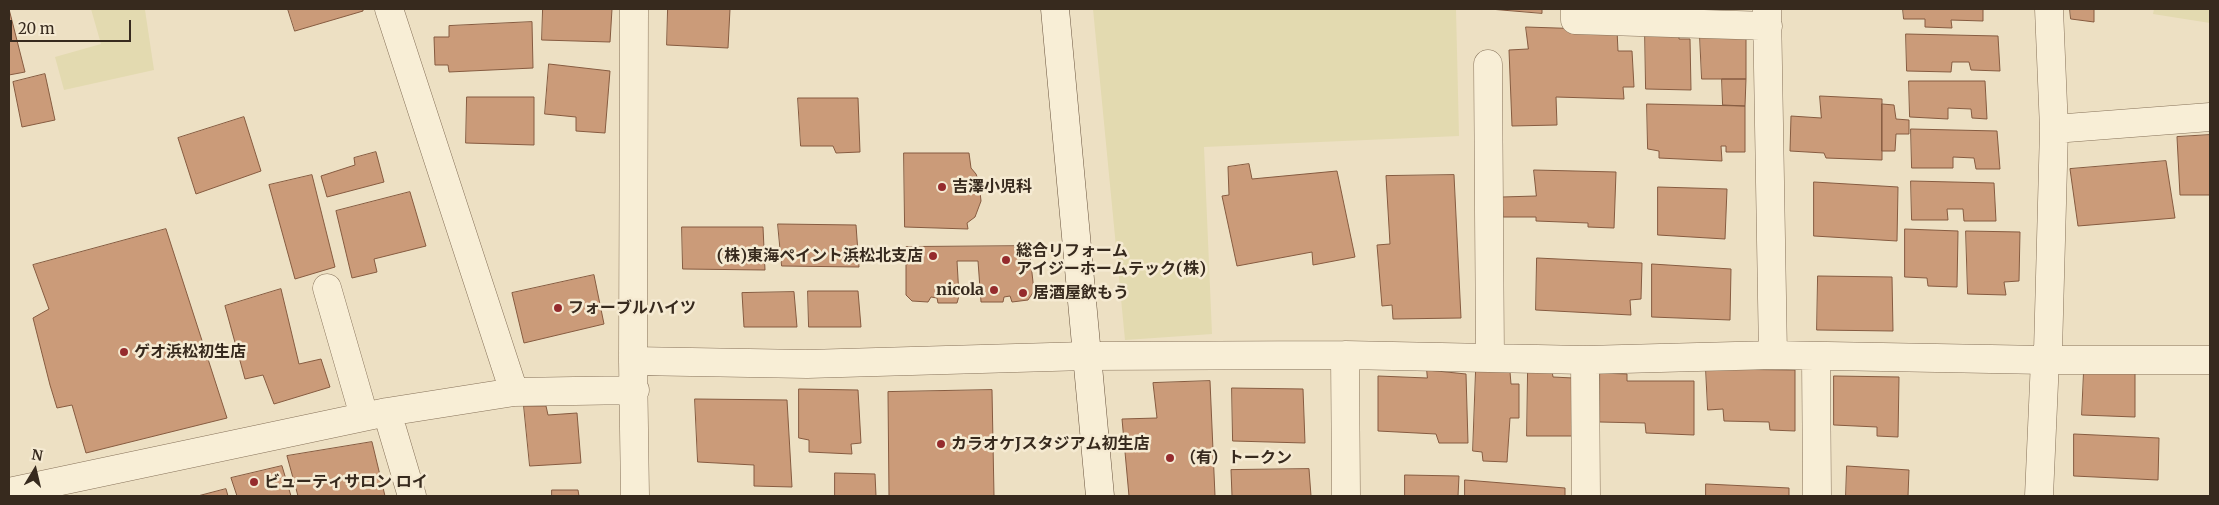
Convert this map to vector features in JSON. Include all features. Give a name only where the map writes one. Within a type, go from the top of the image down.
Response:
[{"type":"street","points":[[389,9],[514,392]]},
{"type":"street","points":[[634,9],[633,360],[635,390],[635,496]]},
{"type":"street","points":[[1055,9],[1100,496]]},
{"type":"street","points":[[1574,9],[1575,20],[1768,18],[1773,355]]},
{"type":"street","points":[[2039,496],[2045,360],[2048,352],[2054,129],[2049,9]]},
{"type":"street","points":[[1488,64],[1490,358]]},
{"type":"street","points":[[2054,129],[2210,117]]},
{"type":"street","points":[[327,288],[375,414],[412,496]]},
{"type":"street","points":[[633,360],[807,364],[1086,356],[1345,355],[1585,360],[1773,355],[2045,360],[2210,360]]},
{"type":"street","points":[[1345,355],[1346,496]]},
{"type":"street","points":[[1816,357],[1817,496]]},
{"type":"street","points":[[1585,360],[1586,496]]},
{"type":"street","points":[[9,492],[375,414],[514,392],[635,390]]},
{"type":"shaded area","points":[[91,9],[148,9],[145,10],[154,70],[64,90],[55,57],[101,44]]},
{"type":"shaded area","points":[[1093,9],[1456,9],[1459,136],[1204,147],[1212,334],[1125,340]]},
{"type":"shaded area","points":[[2154,9],[2210,9],[2210,23],[2153,14]]},
{"type":"building","points":[[9,9],[25,72],[9,75]]},
{"type":"building","points":[[288,9],[363,9],[363,11],[295,31]]},
{"type":"building","points":[[543,9],[612,9],[610,42],[542,40]]},
{"type":"building","points":[[668,9],[730,9],[728,48],[667,45]]},
{"type":"building","points":[[1490,9],[1542,9],[1542,13]]},
{"type":"building","points":[[1903,9],[1983,9],[1983,21],[1951,20],[1952,28],[1925,27],[1925,19],[1904,19]]},
{"type":"building","points":[[2070,9],[2094,9],[2094,22],[2071,19]]},
{"type":"building","points":[[532,22],[533,68],[449,72],[448,65],[435,65],[434,37],[449,37],[449,26]]},
{"type":"building","points":[[1526,27],[1617,30],[1618,51],[1632,51],[1634,87],[1623,87],[1624,99],[1556,97],[1557,125],[1512,126],[1509,50],[1528,49]]},
{"type":"building","points":[[1645,31],[1679,31],[1679,39],[1690,39],[1691,90],[1646,89]]},
{"type":"building","points":[[1906,34],[1998,36],[2000,71],[1971,70],[1969,62],[1952,62],[1951,72],[1907,71]]},
{"type":"building","points":[[1700,37],[1746,38],[1746,79],[1702,79]]},
{"type":"building","points":[[549,64],[610,71],[605,133],[576,131],[576,117],[545,114]]},
{"type":"building","points":[[45,74],[55,120],[22,127],[13,82]]},
{"type":"building","points":[[1722,79],[1746,79],[1745,106],[1723,105]]},
{"type":"building","points":[[1909,81],[1985,81],[1987,119],[1972,118],[1971,109],[1948,108],[1948,119],[1910,117]]},
{"type":"building","points":[[1820,96],[1882,99],[1882,160],[1826,158],[1824,153],[1790,151],[1791,116],[1821,118]]},
{"type":"building","points":[[467,97],[534,97],[534,145],[466,143]]},
{"type":"building","points":[[798,98],[858,98],[860,152],[836,153],[833,146],[801,146]]},
{"type":"building","points":[[1647,104],[1745,106],[1745,152],[1726,152],[1726,146],[1721,146],[1722,161],[1659,158],[1659,151],[1648,149]]},
{"type":"building","points":[[1882,104],[1894,105],[1896,119],[1909,120],[1909,134],[1896,134],[1895,151],[1882,151]]},
{"type":"building","points":[[244,117],[261,171],[196,194],[178,138]]},
{"type":"building","points":[[1911,129],[1997,131],[2000,169],[1976,169],[1974,158],[1953,157],[1953,168],[1912,168]]},
{"type":"building","points":[[2210,135],[2210,195],[2180,195],[2177,137]]},
{"type":"building","points":[[376,152],[384,182],[327,197],[321,176],[355,165],[354,158]]},
{"type":"building","name":"吉澤小児科","points":[[904,153],[969,153],[971,168],[979,182],[981,201],[975,217],[967,223],[968,229],[905,227]]},
{"type":"building","points":[[2166,161],[2175,218],[2078,226],[2070,169]]},
{"type":"building","points":[[1249,164],[1252,179],[1337,171],[1355,257],[1313,265],[1312,252],[1237,266],[1222,196],[1229,195],[1228,167]]},
{"type":"building","points":[[1534,170],[1616,172],[1614,228],[1588,227],[1588,223],[1536,221],[1536,217],[1503,217],[1502,197],[1536,196]]},
{"type":"building","points":[[312,175],[335,267],[295,279],[269,185]]},
{"type":"building","points":[[1454,175],[1461,318],[1393,319],[1392,305],[1382,306],[1377,245],[1390,244],[1386,176]]},
{"type":"building","points":[[1911,181],[1994,183],[1996,221],[1964,221],[1963,209],[1947,209],[1948,220],[1912,220]]},
{"type":"building","points":[[1814,182],[1898,187],[1897,241],[1814,236]]},
{"type":"building","points":[[1658,187],[1727,189],[1725,239],[1658,235]]},
{"type":"building","points":[[410,192],[426,246],[374,259],[377,272],[352,278],[336,211]]},
{"type":"building","points":[[778,224],[856,225],[859,267],[782,266]]},
{"type":"building","points":[[682,227],[763,227],[765,270],[683,269]]},
{"type":"building","name":"ゲオ浜松初生店","points":[[166,229],[227,418],[86,453],[72,405],[57,408],[50,385],[33,318],[49,309],[33,265]]},
{"type":"building","points":[[1905,229],[1958,231],[1957,287],[1928,286],[1927,278],[1905,277]]},
{"type":"building","points":[[1966,231],[2020,232],[2019,281],[2004,282],[2006,295],[1968,294]]},
{"type":"building","points":[[1029,246],[1034,291],[1028,300],[1012,302],[1010,296],[1004,297],[1003,302],[981,302],[978,261],[957,261],[959,296],[957,303],[938,303],[937,298],[931,297],[928,302],[912,301],[906,295],[906,247]]},
{"type":"building","points":[[1537,258],[1642,263],[1641,299],[1630,300],[1631,315],[1536,310]]},
{"type":"building","points":[[1652,264],[1731,269],[1730,320],[1652,317]]},
{"type":"building","name":"フォーブルハイツ","points":[[594,275],[604,324],[524,343],[512,293]]},
{"type":"building","points":[[1818,276],[1892,277],[1893,331],[1817,330]]},
{"type":"building","points":[[281,289],[299,364],[321,359],[330,387],[274,404],[263,375],[245,379],[225,306]]},
{"type":"building","points":[[808,291],[858,291],[861,327],[809,327]]},
{"type":"building","points":[[794,292],[797,327],[744,327],[742,293]]},
{"type":"building","points":[[1706,369],[1795,370],[1795,431],[1770,430],[1769,422],[1724,421],[1723,409],[1708,410]]},
{"type":"building","points":[[1427,370],[1466,374],[1468,443],[1439,443],[1436,434],[1378,431],[1378,376],[1427,378]]},
{"type":"building","points":[[1476,370],[1510,372],[1511,384],[1519,384],[1519,418],[1510,418],[1507,462],[1483,461],[1482,452],[1473,451]]},
{"type":"building","points":[[1528,370],[1552,371],[1553,377],[1573,378],[1572,436],[1527,436]]},
{"type":"building","points":[[2084,371],[2135,371],[2135,417],[2082,415]]},
{"type":"building","points":[[1600,373],[1627,374],[1627,381],[1694,381],[1694,435],[1646,433],[1645,423],[1600,422]]},
{"type":"building","points":[[1834,376],[1899,377],[1898,437],[1877,436],[1877,427],[1834,425]]},
{"type":"building","name":"（有）トークン","points":[[1210,381],[1215,496],[1129,496],[1122,419],[1157,418],[1153,383]]},
{"type":"building","points":[[1232,388],[1303,389],[1305,443],[1233,441]]},
{"type":"building","points":[[799,389],[858,390],[861,443],[851,444],[852,454],[809,452],[809,440],[799,438]]},
{"type":"building","name":"カラオケJスタジアム初生店","points":[[992,390],[994,496],[889,496],[888,392]]},
{"type":"building","points":[[695,399],[787,400],[792,487],[754,486],[754,465],[698,462]]},
{"type":"building","points":[[524,406],[546,406],[548,415],[577,413],[581,463],[530,466]]},
{"type":"building","points":[[2074,434],[2159,438],[2158,480],[2074,476]]},
{"type":"building","points":[[372,442],[385,496],[298,496],[287,456]]},
{"type":"building","points":[[282,466],[291,496],[237,496],[231,478]]},
{"type":"building","points":[[1847,466],[1909,470],[1908,496],[1846,496]]},
{"type":"building","points":[[1309,469],[1311,496],[1232,496],[1231,470]]},
{"type":"building","points":[[835,473],[875,474],[876,496],[835,496]]},
{"type":"building","points":[[1405,475],[1459,476],[1458,496],[1405,496]]},
{"type":"building","points":[[1465,480],[1565,488],[1565,496],[1465,496]]},
{"type":"building","points":[[1706,484],[1789,488],[1789,496],[1706,496]]},
{"type":"building","points":[[226,489],[228,496],[198,496]]},
{"type":"building","points":[[552,490],[578,490],[579,496],[552,496]]},
{"type":"place","name":"吉澤小児科","points":[[942,187]]},
{"type":"place","name":"(株)東海ペイント浜松北支店","points":[[933,256]]},
{"type":"place","name":"総合リフォーム アイジーホームテック(株)","points":[[1006,260]]},
{"type":"place","name":"nicola","points":[[994,290]]},
{"type":"place","name":"居酒屋飲もう","points":[[1023,293]]},
{"type":"place","name":"フォーブルハイツ","points":[[558,308]]},
{"type":"place","name":"ゲオ浜松初生店","points":[[124,352]]},
{"type":"place","name":"カラオケJスタジアム初生店","points":[[941,444]]},
{"type":"place","name":"（有）トークン","points":[[1170,458]]},
{"type":"place","name":"ビューティサロン ロイ","points":[[254,482]]}]
